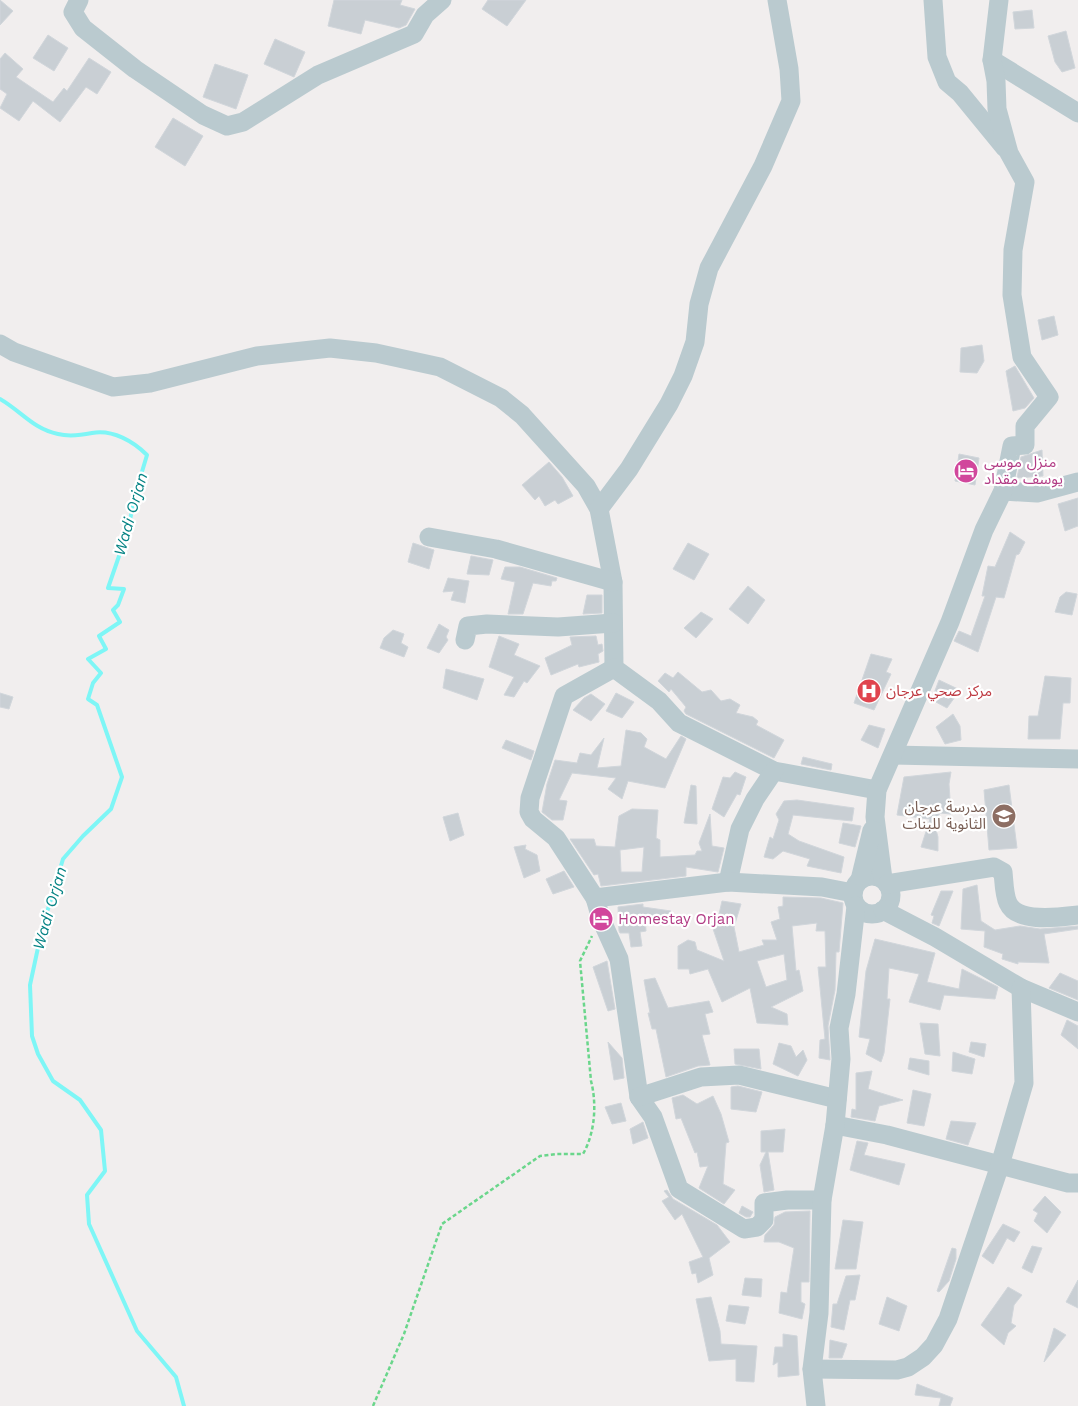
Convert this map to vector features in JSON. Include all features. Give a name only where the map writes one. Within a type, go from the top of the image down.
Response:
[{"type":"street","points":[[79,0],[73,12],[83,28],[164,90],[203,115],[227,126],[243,122],[318,75],[368,52],[398,42],[414,34],[425,15],[442,0]]},
{"type":"street","points":[[599,509],[629,469],[680,383],[695,342],[699,304],[709,268],[763,166],[792,101],[789,69],[777,0]]},
{"type":"street","points":[[856,893],[860,910],[872,914],[883,910],[890,898],[885,882],[876,817],[877,790],[950,622],[984,530],[1003,491],[1012,446],[1025,445],[1025,426],[1049,397],[1022,357],[1012,296],[1013,250],[1025,182],[1009,153],[960,93],[947,82],[937,57],[933,0]]},
{"type":"street","points":[[999,0],[992,60],[996,80],[997,108],[1009,153]]},
{"type":"street","points":[[992,60],[1078,113]]},
{"type":"street","points":[[0,344],[14,352],[113,388],[150,383],[257,356],[330,348],[376,353],[440,367],[501,398],[522,415],[586,486],[599,509],[612,582],[614,668]]},
{"type":"street","points":[[1003,491],[1037,493],[1078,482]]},
{"type":"street","points":[[430,537],[496,549],[612,582]]},
{"type":"street","points":[[465,640],[468,626],[558,626],[613,623]]},
{"type":"street","points":[[614,668],[658,701],[679,723],[774,771],[877,790]]},
{"type":"street","points":[[614,668],[564,696],[529,812],[533,819],[556,838],[595,898],[600,919],[619,959],[639,1097],[653,1117],[679,1189],[744,1229],[757,1227],[764,1220],[764,1203],[787,1200],[822,1200]]},
{"type":"street","points":[[893,755],[1078,759]]},
{"type":"street","points":[[728,882],[740,829],[755,799],[774,771]]},
{"type":"street","points":[[816,1406],[812,1369],[819,1313],[822,1200],[835,1125],[841,1059],[839,1028],[846,994],[856,893],[876,817]]},
{"type":"street","points":[[856,893],[875,876],[885,882],[994,867],[1003,872],[1007,903],[1016,912],[1031,917],[1078,916]]},
{"type":"street","points":[[595,898],[728,882],[822,887],[856,893]]},
{"type":"street","points":[[883,910],[935,937],[1021,988],[1078,1012]]},
{"type":"street","points":[[812,1369],[897,1370],[908,1367],[923,1357],[934,1345],[948,1319],[1000,1165],[1024,1083],[1021,988]]},
{"type":"street","points":[[639,1097],[701,1077],[738,1075],[837,1099]]},
{"type":"street","points":[[835,1125],[887,1135],[1068,1184],[1078,1183]]},
{"type":"path","points":[[373,1406],[404,1334],[442,1224],[540,1156],[583,1154],[589,1144],[593,1127],[594,1094],[591,1081],[580,961],[600,919]]},
{"type":"building","points":[[0,0],[13,11],[0,25]]},
{"type":"building","points":[[334,0],[402,0],[400,5],[415,9],[406,25],[399,28],[365,20],[361,34],[328,26]]},
{"type":"building","points":[[488,0],[526,0],[507,26],[482,9]]},
{"type":"building","points":[[1032,10],[1034,28],[1015,29],[1013,12]]},
{"type":"building","points":[[1066,31],[1075,68],[1062,72],[1055,62],[1048,36]]},
{"type":"building","points":[[48,35],[68,48],[54,71],[33,58]]},
{"type":"building","points":[[275,39],[305,52],[294,77],[264,64]]},
{"type":"building","points":[[5,53],[23,69],[16,77],[53,102],[64,88],[67,91],[89,58],[111,72],[97,94],[86,87],[60,122],[33,101],[19,121],[0,108],[7,94],[0,89],[0,59]]},
{"type":"building","points":[[215,64],[248,75],[236,109],[203,97]]},
{"type":"building","points":[[173,118],[203,136],[185,166],[155,147]]},
{"type":"building","points":[[1054,316],[1058,335],[1042,340],[1038,320]]},
{"type":"building","points":[[982,345],[984,361],[977,373],[960,372],[961,348]]},
{"type":"building","points":[[1015,366],[1034,398],[1025,408],[1013,411],[1006,371]]},
{"type":"building","points":[[1042,450],[1043,476],[1017,478],[1021,457]]},
{"type":"building","points":[[959,454],[979,458],[975,485],[955,481]]},
{"type":"building","points":[[549,462],[562,477],[573,496],[558,504],[555,500],[545,506],[539,496],[535,500],[522,485]]},
{"type":"building","points":[[1078,498],[1078,526],[1065,531],[1058,504]]},
{"type":"building","points":[[1010,532],[1025,542],[1019,554],[1016,555],[1004,598],[996,597],[978,652],[954,641],[959,631],[971,636],[985,596],[982,596],[988,566],[995,567]]},
{"type":"building","points":[[413,543],[434,550],[429,569],[408,562]]},
{"type":"building","points":[[688,543],[709,554],[694,580],[673,569]]},
{"type":"building","points":[[471,556],[493,560],[489,575],[467,574]]},
{"type":"building","points":[[505,567],[520,567],[557,578],[556,581],[552,581],[551,586],[533,583],[523,614],[508,614],[515,582],[501,579]]},
{"type":"building","points":[[448,578],[469,581],[465,603],[451,600],[454,591],[443,592]]},
{"type":"building","points":[[748,586],[765,600],[748,624],[729,609]]},
{"type":"building","points":[[1066,592],[1077,594],[1072,615],[1055,612],[1060,597]]},
{"type":"building","points":[[587,595],[602,595],[602,613],[583,614]]},
{"type":"building","points":[[701,612],[713,619],[696,638],[684,628]]},
{"type":"building","points":[[439,624],[449,630],[446,637],[448,640],[439,653],[427,648]]},
{"type":"building","points":[[393,630],[404,634],[401,643],[408,647],[404,657],[380,648],[384,638]]},
{"type":"building","points":[[499,636],[519,644],[514,655],[540,666],[527,683],[524,681],[514,697],[504,695],[514,677],[489,667]]},
{"type":"building","points":[[596,636],[598,645],[602,644],[603,651],[598,654],[599,662],[579,667],[578,664],[551,675],[545,658],[572,645],[570,637]]},
{"type":"building","points":[[871,654],[892,659],[886,672],[891,674],[874,710],[854,703]]},
{"type":"building","points":[[446,669],[484,679],[477,700],[443,688]]},
{"type":"building","points":[[678,672],[702,692],[711,690],[721,701],[730,699],[740,705],[736,713],[753,717],[758,721],[756,725],[784,740],[774,758],[686,714],[684,711],[686,707],[671,689],[669,692],[658,681],[665,673],[673,678]]},
{"type":"building","points":[[1045,676],[1071,678],[1070,703],[1063,703],[1060,739],[1028,739],[1029,716],[1038,716]]},
{"type":"building","points":[[939,680],[960,690],[947,708],[934,701],[937,696],[933,696]]},
{"type":"building","points":[[0,693],[13,697],[9,709],[0,707]]},
{"type":"building","points":[[616,693],[634,702],[622,718],[606,711]]},
{"type":"building","points":[[591,694],[605,704],[591,721],[573,710],[584,698]]},
{"type":"building","points":[[953,714],[960,726],[961,740],[945,744],[936,727]]},
{"type":"building","points":[[869,725],[885,729],[878,748],[861,740]]},
{"type":"building","points":[[626,730],[641,733],[647,739],[644,747],[666,759],[681,736],[686,739],[665,788],[628,781],[622,799],[608,789],[616,778],[572,773],[559,800],[567,801],[563,820],[552,820],[542,812],[547,784],[555,760],[577,763],[580,753],[591,755],[604,738],[597,768],[621,766]]},
{"type":"building","points":[[506,740],[534,751],[531,760],[502,748]]},
{"type":"building","points":[[803,757],[832,764],[831,770],[801,764]]},
{"type":"building","points":[[735,772],[746,777],[740,795],[737,794],[724,817],[712,809],[723,777],[730,778]]},
{"type":"building","points":[[951,772],[949,784],[951,814],[940,813],[936,820],[933,819],[938,837],[938,851],[921,847],[930,819],[897,815],[904,777]]},
{"type":"building","points":[[691,785],[696,786],[697,824],[684,823]]},
{"type":"building","points":[[1009,785],[1017,848],[989,850],[984,790]]},
{"type":"building","points":[[797,800],[854,808],[852,821],[793,815],[788,834],[799,841],[844,857],[841,873],[807,866],[810,859],[783,851],[773,859],[764,857],[770,837],[773,839],[779,820],[776,814],[784,801]]},
{"type":"building","points":[[632,809],[658,810],[656,838],[660,840],[660,857],[695,855],[697,851],[702,851],[699,843],[710,814],[712,846],[724,848],[718,872],[686,867],[686,876],[601,886],[598,874],[594,875],[570,839],[594,839],[596,846],[615,847],[619,816]],"holes":[[[644,847],[642,872],[621,872],[620,850]]]},
{"type":"building","points":[[458,813],[464,835],[450,841],[443,817]]},
{"type":"building","points":[[843,823],[861,826],[855,847],[839,843]]},
{"type":"building","points":[[526,845],[525,849],[537,855],[540,871],[524,878],[514,847]]},
{"type":"building","points":[[564,871],[574,887],[553,894],[546,879]]},
{"type":"building","points":[[977,885],[981,921],[995,930],[1020,926],[1040,929],[1078,926],[1078,929],[1044,934],[1049,963],[1018,962],[1018,964],[1002,959],[1003,954],[984,947],[985,931],[961,929],[963,889]]},
{"type":"building","points":[[941,891],[953,891],[939,926],[932,923],[934,916],[931,915]]},
{"type":"building","points":[[783,897],[821,898],[843,903],[839,952],[836,952],[835,990],[828,1026],[830,1060],[819,1058],[820,1040],[825,1039],[818,967],[826,967],[825,931],[816,931],[817,923],[792,926],[796,971],[799,970],[803,991],[771,1007],[787,1014],[788,1025],[757,1023],[750,988],[722,1002],[708,969],[690,974],[689,969],[678,969],[678,946],[688,940],[695,942],[697,950],[724,961],[711,923],[717,923],[722,901],[741,904],[734,927],[739,952],[764,945],[762,940],[777,940],[771,922],[780,919],[778,907],[783,906]],"holes":[[[784,954],[787,980],[766,987],[757,961]]]},
{"type":"building","points":[[643,904],[643,907],[671,911],[668,921],[645,915],[646,931],[640,932],[642,946],[631,947],[629,933],[620,933],[619,931],[618,907]]},
{"type":"building","points":[[875,939],[935,953],[927,982],[959,989],[962,969],[998,987],[995,999],[944,995],[940,1010],[909,1002],[919,974],[889,968],[887,999],[890,999],[884,1053],[881,1062],[866,1054],[870,1039],[859,1037],[866,971]]},
{"type":"building","points":[[607,961],[615,1009],[608,1011],[593,967]]},
{"type":"building","points":[[1060,973],[1078,981],[1078,1000],[1049,988]]},
{"type":"building","points":[[655,978],[668,1008],[709,1001],[713,1012],[705,1014],[710,1034],[702,1035],[710,1065],[698,1066],[666,1077],[656,1029],[652,1029],[648,1013],[650,1013],[644,980]]},
{"type":"building","points":[[1067,1020],[1078,1026],[1078,1049],[1061,1035]]},
{"type":"building","points":[[920,1023],[938,1024],[940,1056],[925,1054]]},
{"type":"building","points":[[608,1042],[622,1058],[624,1078],[614,1080]]},
{"type":"building","points":[[971,1042],[986,1044],[984,1057],[969,1052]]},
{"type":"building","points":[[779,1043],[791,1046],[796,1057],[803,1050],[807,1060],[798,1076],[773,1064]]},
{"type":"building","points":[[734,1049],[759,1049],[761,1069],[735,1064]]},
{"type":"building","points":[[953,1052],[975,1059],[972,1074],[952,1071]]},
{"type":"building","points":[[910,1058],[929,1061],[929,1075],[908,1069]]},
{"type":"building","points":[[872,1071],[868,1089],[903,1100],[879,1106],[875,1121],[851,1117],[852,1109],[856,1110],[856,1073]]},
{"type":"building","points":[[738,1086],[762,1092],[756,1112],[731,1109],[731,1087]]},
{"type":"building","points":[[913,1090],[931,1094],[924,1126],[907,1123]]},
{"type":"building","points":[[683,1095],[697,1104],[713,1096],[721,1114],[729,1142],[726,1143],[723,1184],[735,1190],[724,1204],[699,1188],[708,1166],[700,1167],[697,1152],[695,1153],[681,1118],[676,1119],[672,1098]]},
{"type":"building","points":[[621,1103],[626,1121],[612,1124],[605,1107]]},
{"type":"building","points":[[951,1121],[976,1123],[968,1145],[946,1139]]},
{"type":"building","points":[[643,1122],[648,1138],[633,1144],[630,1129]]},
{"type":"building","points":[[785,1129],[783,1152],[768,1152],[774,1190],[764,1192],[760,1165],[766,1152],[761,1152],[761,1131]]},
{"type":"building","points":[[857,1141],[868,1143],[864,1155],[905,1164],[899,1185],[850,1170]]},
{"type":"building","points":[[667,1190],[673,1199],[717,1225],[730,1242],[709,1258],[713,1275],[698,1283],[696,1273],[692,1274],[689,1262],[703,1257],[682,1214],[675,1220],[662,1201],[669,1197],[664,1191]]},
{"type":"building","points":[[1045,1196],[1061,1212],[1047,1233],[1034,1221],[1038,1213],[1033,1210]]},
{"type":"building","points":[[742,1206],[753,1212],[750,1217],[739,1213]]},
{"type":"building","points":[[810,1211],[809,1282],[801,1282],[801,1302],[805,1304],[802,1319],[779,1313],[781,1292],[787,1293],[794,1248],[779,1242],[764,1242],[765,1235],[774,1225],[775,1217],[785,1212]]},
{"type":"building","points":[[843,1220],[863,1222],[856,1269],[835,1269]]},
{"type":"building","points":[[1003,1224],[1020,1232],[1014,1242],[1007,1238],[993,1264],[982,1256]]},
{"type":"building","points":[[1032,1246],[1042,1248],[1032,1273],[1022,1268]]},
{"type":"building","points":[[952,1248],[956,1249],[956,1259],[949,1281],[939,1292],[937,1291]]},
{"type":"building","points":[[860,1275],[855,1300],[850,1300],[844,1330],[831,1327],[833,1304],[837,1304],[846,1276]]},
{"type":"building","points":[[745,1278],[762,1279],[761,1297],[742,1295]]},
{"type":"building","points":[[1078,1280],[1078,1308],[1066,1302]]},
{"type":"building","points":[[1008,1287],[1022,1295],[1014,1305],[1011,1323],[1016,1326],[1008,1333],[1004,1345],[981,1325]]},
{"type":"building","points":[[711,1297],[720,1331],[721,1344],[757,1346],[754,1382],[736,1381],[736,1359],[709,1361],[696,1299]]},
{"type":"building","points":[[887,1297],[907,1306],[899,1331],[879,1324]]},
{"type":"building","points":[[729,1305],[749,1307],[745,1324],[726,1321]]},
{"type":"building","points":[[1054,1328],[1066,1335],[1044,1362]]},
{"type":"building","points":[[783,1334],[797,1336],[799,1375],[778,1377],[778,1362],[773,1365],[775,1347],[783,1347]]},
{"type":"building","points":[[830,1340],[847,1344],[842,1358],[829,1358]]},
{"type":"building","points":[[917,1384],[953,1398],[950,1406],[939,1406],[941,1398],[915,1395]]},
{"type":"waterway","name":"Wadi Orjan","points":[[0,399],[34,424],[49,432],[71,436],[100,432],[108,433],[129,441],[147,455],[135,495],[128,530],[108,588],[124,589],[118,605],[113,610],[120,622],[99,636],[106,649],[88,659],[101,673],[93,683],[88,699],[97,705],[122,777],[111,809],[83,836],[63,859],[42,929],[30,985],[32,1036],[38,1054],[53,1081],[80,1100],[101,1130],[105,1171],[87,1195],[89,1224],[137,1331],[176,1377],[184,1406]]},
{"type":"place","name":"منزل موسى يوسف مقداد","points":[[966,471]]},
{"type":"place","name":"مركز صحي عرجان","points":[[869,691]]},
{"type":"place","name":"مدرسة عرجان الثانوية للبنات","points":[[1004,816]]},
{"type":"place","name":"Homestay Orjan","points":[[601,919]]}]
